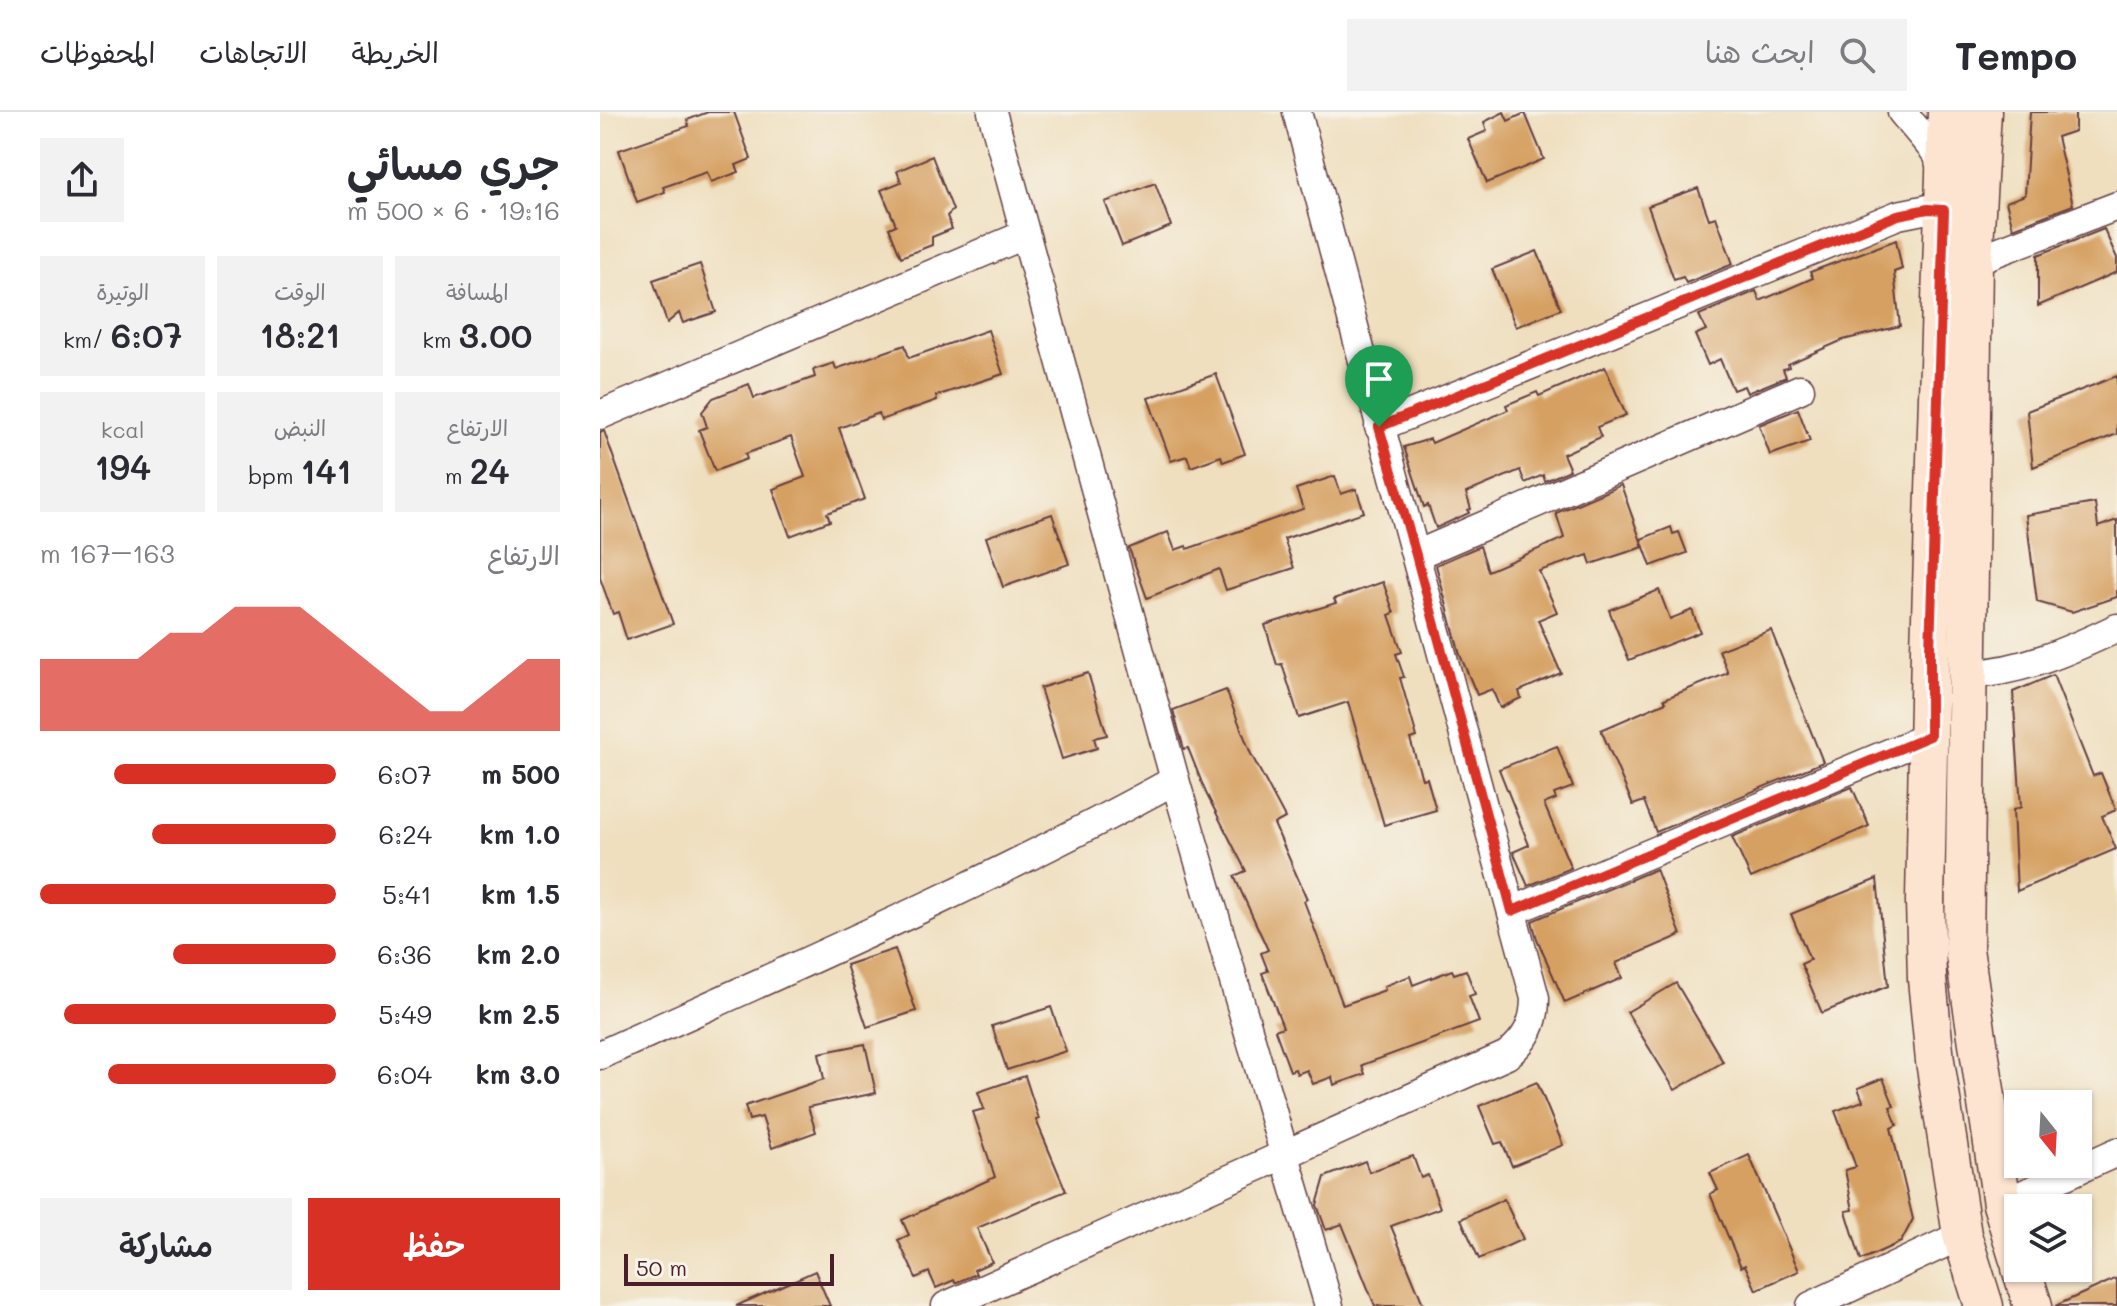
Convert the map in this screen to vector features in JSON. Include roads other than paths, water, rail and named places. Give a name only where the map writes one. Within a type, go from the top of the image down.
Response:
[{"type":"main road","points":[[1947,112],[1930,634],[1925,901],[1927,979],[1935,1061],[1962,1235],[1984,1306]]},
{"type":"main road","points":[[1982,112],[1973,261],[1964,949],[2004,1211]]},
{"type":"main road","points":[[2025,1282],[2033,1306]]},
{"type":"street","points":[[992,112],[1175,780],[1329,1306]]},
{"type":"street","points":[[946,1306],[1507,1055],[1520,1045],[1533,1022],[1535,998],[1379,427],[1297,112]]},
{"type":"street","points":[[1379,427],[1898,215],[1928,209],[1944,196],[1938,155],[1902,112]]},
{"type":"street","points":[[1973,261],[2117,206]]},
{"type":"street","points":[[600,415],[1024,235]]},
{"type":"street","points":[[1416,555],[1800,389]]},
{"type":"street","points":[[1967,675],[2001,672],[2036,663],[2117,628]]},
{"type":"street","points":[[1512,911],[1930,736]]},
{"type":"street","points":[[600,1055],[922,910],[1073,836],[1175,780]]},
{"type":"street","points":[[2002,1204],[2117,1152]]},
{"type":"street","points":[[1811,1306],[1962,1235]]}]
